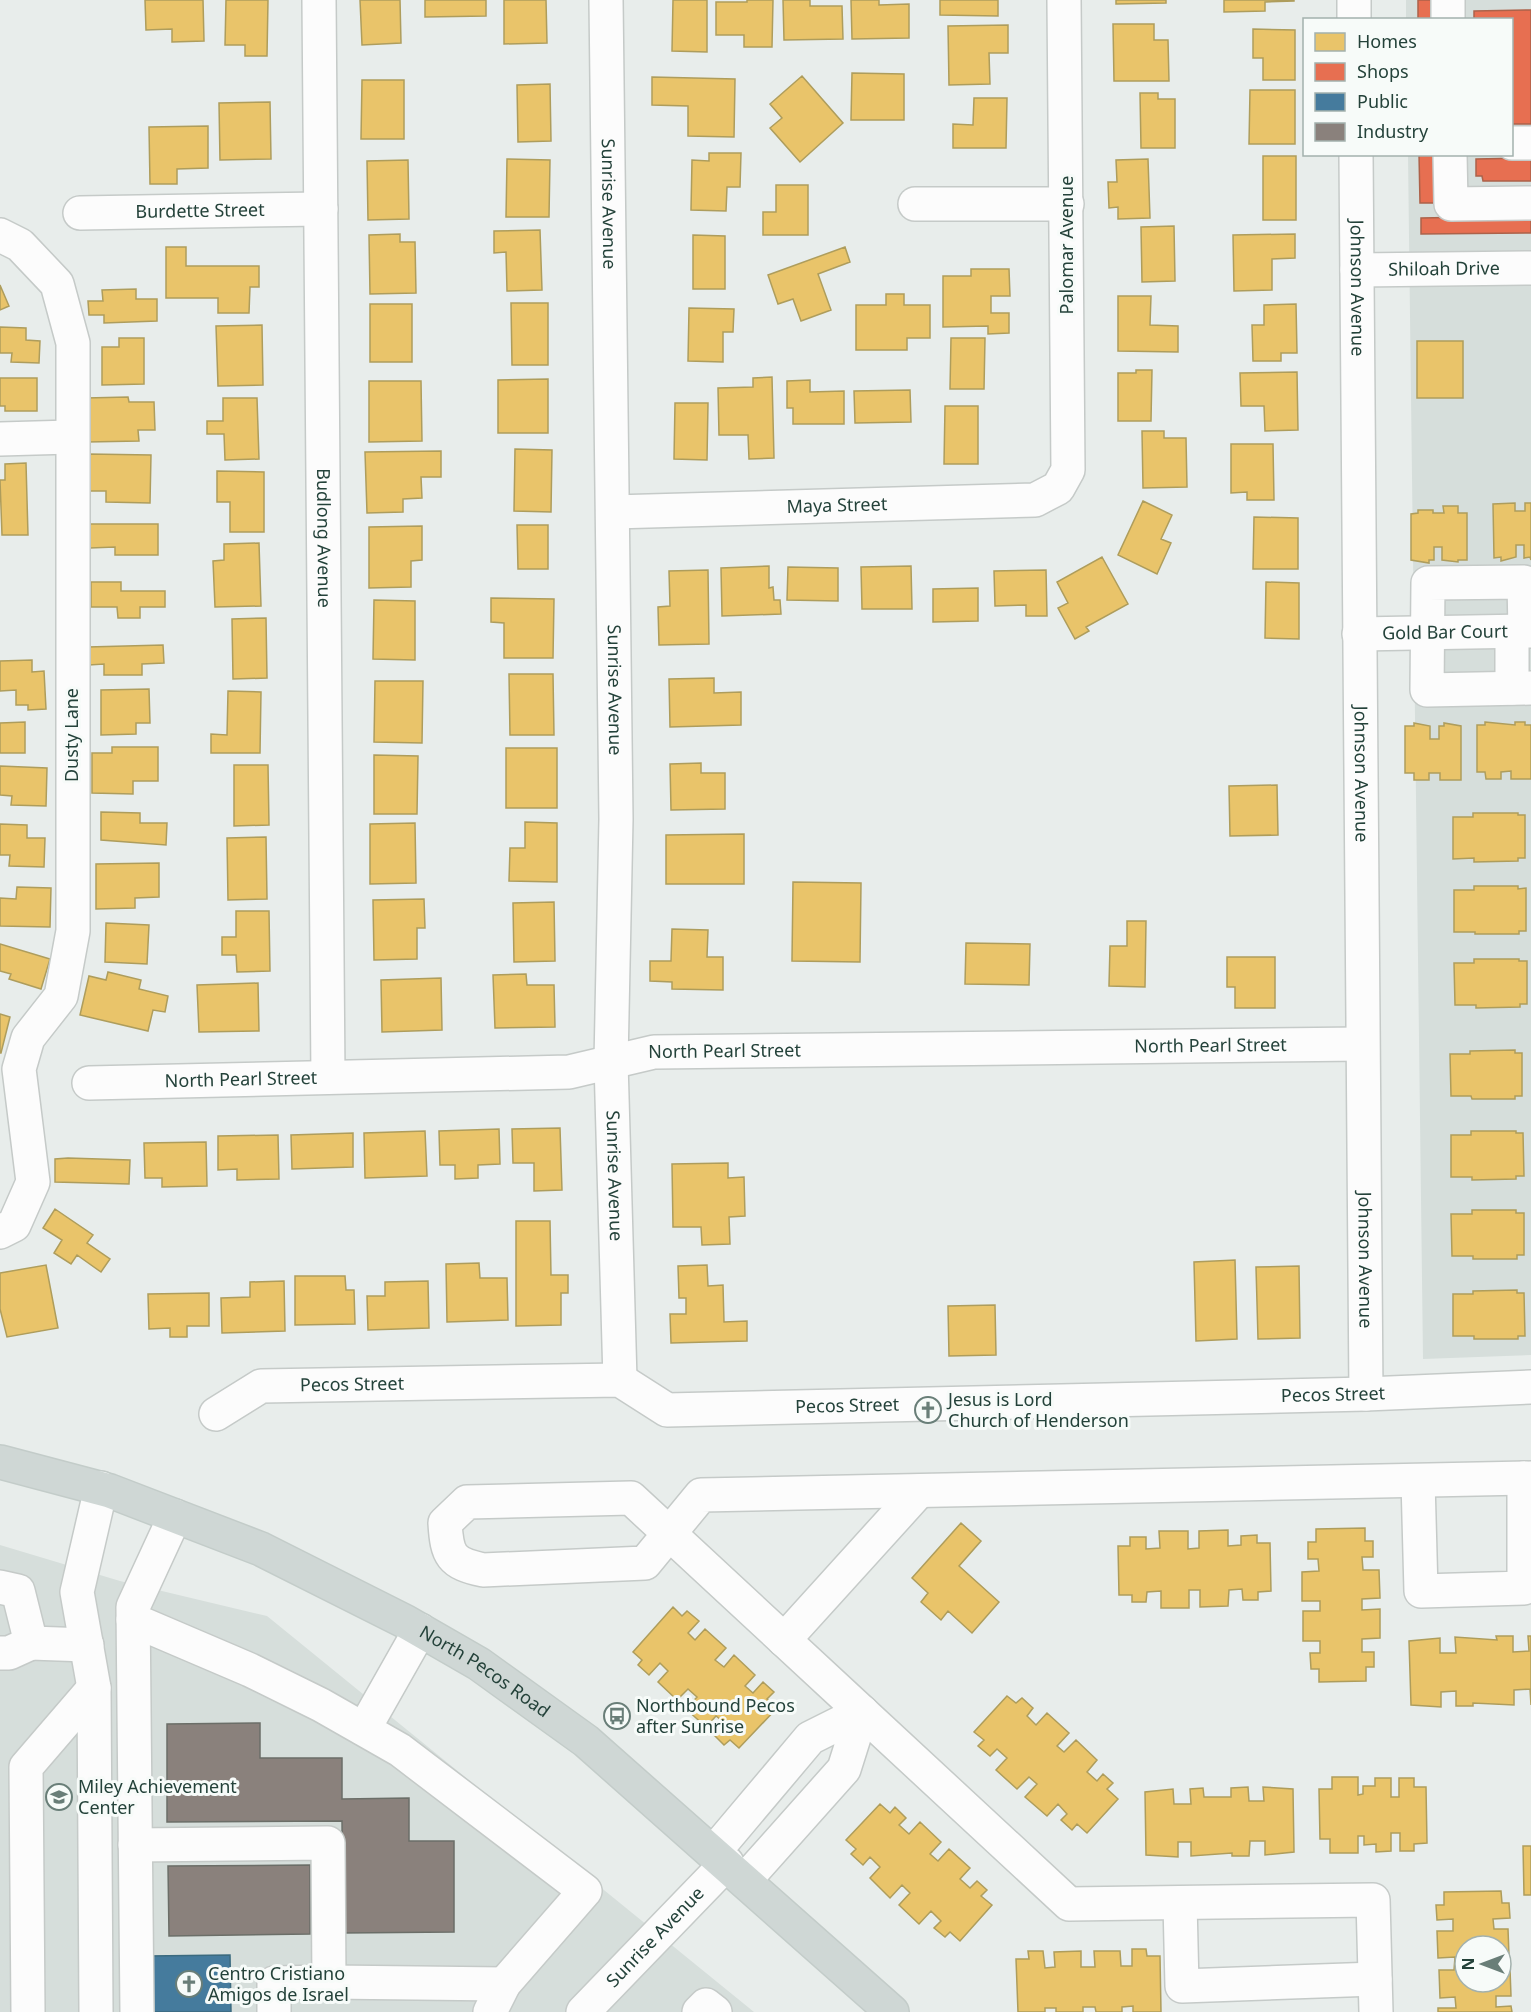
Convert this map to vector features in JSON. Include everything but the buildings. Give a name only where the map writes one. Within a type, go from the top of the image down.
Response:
[{"type":"main road","name":"North Pecos Road","points":[[0,1462],[101,1488],[261,1550],[420,1630],[479,1664],[586,1741],[892,2012]]},
{"type":"street","name":"Budlong Avenue","points":[[319,0],[328,1077]]},
{"type":"street","name":"Sunrise Avenue","points":[[606,0],[616,819],[611,1062],[620,1380]]},
{"type":"street","name":"Palomar Avenue","points":[[1058,488],[1068,470],[1065,0]]},
{"type":"street","points":[[1354,0],[1354,18]]},
{"type":"street","points":[[1448,0],[1448,18]]},
{"type":"street","points":[[1513,143],[1531,143]]},
{"type":"street","name":"Johnson Avenue","points":[[1356,156],[1366,1394]]},
{"type":"street","points":[[1450,156],[1451,204],[1531,203]]},
{"type":"street","points":[[915,204],[1067,204]]},
{"type":"street","name":"Burdette Street","points":[[80,213],[321,209]]},
{"type":"street","name":"Dusty Lane","points":[[7,1228],[33,1182],[19,1069],[28,1038],[61,996],[73,930],[71,437],[73,343],[57,284],[10,240]]},
{"type":"street","name":"Shiloah Drive","points":[[1357,270],[1531,268]]},
{"type":"street","points":[[0,439],[71,437]]},
{"type":"street","name":"Maya Street","points":[[613,512],[1035,500],[1058,488]]},
{"type":"street","points":[[1524,582],[1522,688],[1427,690],[1428,633],[1428,583],[1524,582]]},
{"type":"street","name":"Gold Bar Court","points":[[1359,633],[1523,631]]},
{"type":"street","name":"North Pearl Street","points":[[89,1083],[569,1072],[654,1052],[1362,1044]]},
{"type":"street","name":"Pecos Street","points":[[216,1414],[261,1386],[620,1380],[667,1410],[1366,1394],[1531,1387]]},
{"type":"street","points":[[1376,2012],[1373,1900],[1069,1904],[669,1533],[631,1498],[467,1502],[446,1524],[447,1549],[460,1565],[483,1570],[645,1563],[669,1533],[701,1495],[919,1491],[1418,1480],[1528,1478],[1524,1588],[1421,1591],[1418,1480]]},
{"type":"street","points":[[96,2012],[94,1688],[77,1592],[101,1488]]},
{"type":"street","points":[[784,1640],[919,1491]]},
{"type":"street","points":[[137,2012],[133,1607],[175,1516]]},
{"type":"street","points":[[0,1587],[18,1591],[31,1643]]},
{"type":"street","points":[[133,1620],[250,1670],[400,1750],[585,1891],[497,1998],[329,1982],[274,1983],[274,2012]]},
{"type":"street","points":[[364,1729],[420,1630]]},
{"type":"street","points":[[0,1653],[9,1653],[31,1643],[87,1645]]},
{"type":"street","points":[[28,2012],[26,1767],[94,1688]]},
{"type":"street","points":[[728,1865],[844,1769],[862,1712]]},
{"type":"street","points":[[728,1865],[810,1738],[862,1712]]},
{"type":"street","points":[[135,1845],[328,1844],[329,1982]]},
{"type":"street","name":"Sunrise Avenue","points":[[583,2012],[728,1865]]},
{"type":"street","points":[[1180,1903],[1182,1986],[1375,1979]]},
{"type":"street","points":[[699,2012],[706,2005],[715,2012]]},
{"type":"shaded area","points":[[1406,0],[1531,0],[1531,1355],[1423,1359],[1408,156],[1513,156],[1513,18],[1406,18]]},
{"type":"shaded area","points":[[0,1545],[120,1581],[267,1616],[754,2012],[0,2012]]},
{"type":"place","name":"Jesus is Lord Church of Henderson","points":[[928,1410]]},
{"type":"place","name":"Northbound Pecos after Sunrise","points":[[617,1716]]},
{"type":"place","name":"Miley Achievement Center","points":[[59,1797]]},
{"type":"place","name":"Centro Cristiano Amigos de Israel","points":[[189,1984]]}]
